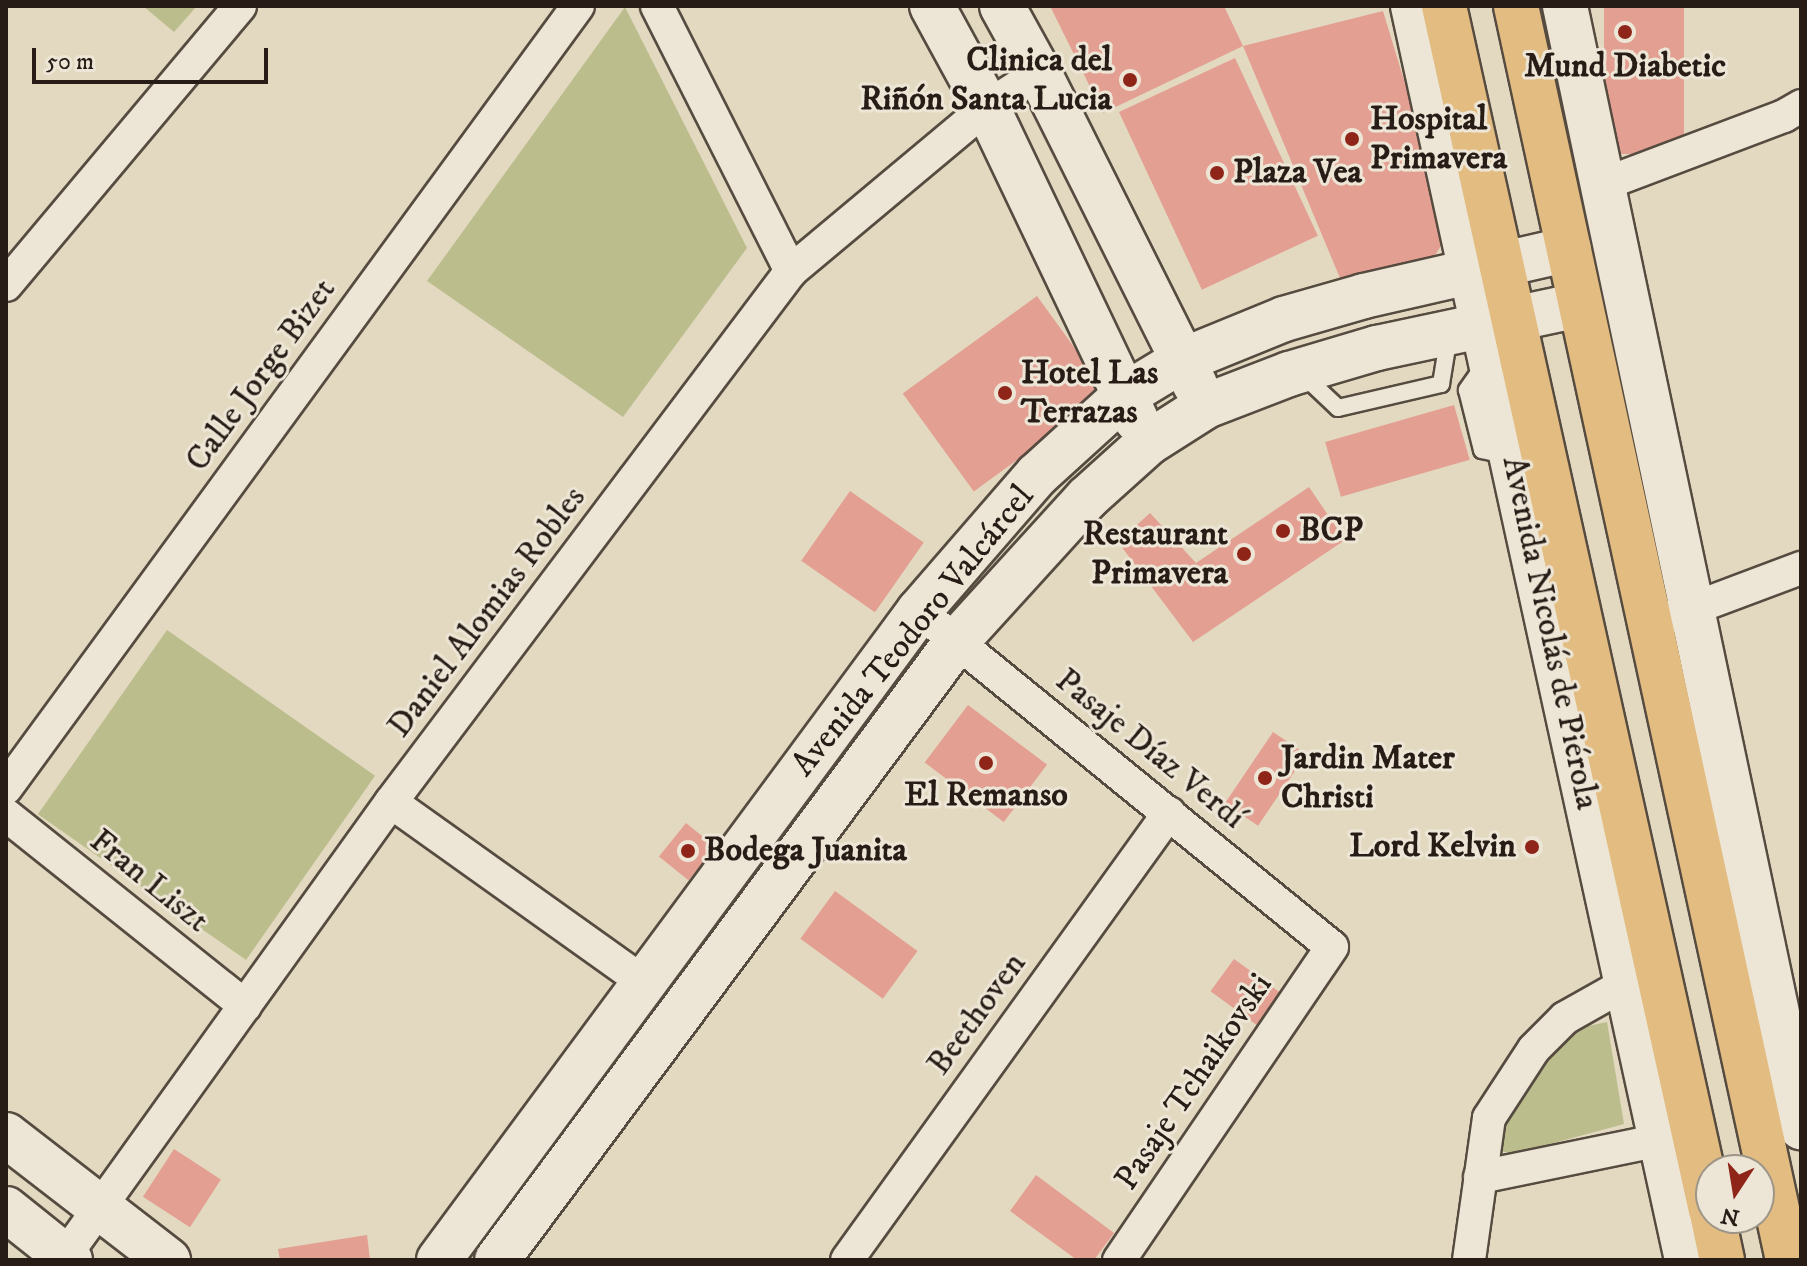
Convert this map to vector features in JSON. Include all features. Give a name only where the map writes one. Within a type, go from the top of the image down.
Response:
[{"type":"highway","name":"Avenida Nicolás de Piérola","points":[[1444,6],[1486,267],[1481,345],[1696,1154]]},
{"type":"highway","points":[[1516,6],[1788,1260]]},
{"type":"highway","points":[[1716,1234],[1722,1260]]},
{"type":"street","points":[[6,285],[240,6]]},
{"type":"street","name":"Calle Jorge Bizet","points":[[6,788],[578,6]]},
{"type":"street","points":[[657,6],[791,271]]},
{"type":"street","points":[[932,6],[987,107],[1148,443]]},
{"type":"street","points":[[1002,6],[1039,73],[1206,406]]},
{"type":"street","name":"Avenida Nicolás de Piérola","points":[[1413,6],[1486,267]]},
{"type":"street","points":[[1565,6],[1801,1127]]},
{"type":"street","name":"Daniel Alomias Robles","points":[[66,1259],[391,802],[791,271],[987,107],[1039,73]]},
{"type":"street","points":[[1604,184],[1784,116],[1801,106]]},
{"type":"street","name":"Avenida Teodoro Valcárcel","points":[[439,1260],[919,611],[1037,475],[1125,395],[1181,361],[1284,319],[1569,249]]},
{"type":"street","name":"Avenida Teodoro Valcárcel","points":[[497,1260],[956,642],[1087,498],[1148,443],[1206,406],[1299,371],[1377,348],[1481,345],[1580,305]]},
{"type":"street","name":"Avenida Nicolás de Piérola","points":[[1481,345],[1512,457],[1687,1260]]},
{"type":"street","points":[[1649,623],[1801,568]]},
{"type":"street","name":"Pasaje Díaz Verdí","points":[[919,611],[1332,947]]},
{"type":"street","points":[[391,802],[643,982]]},
{"type":"street","name":"Beethoven","points":[[847,1260],[1169,813]]},
{"type":"street","name":"Fran Liszt","points":[[6,815],[245,1006]]},
{"type":"street","name":"Pasaje Tchaikovski","points":[[1119,1260],[1332,947]]},
{"type":"street","points":[[1469,1260],[1489,1118],[1534,1049],[1565,1018],[1627,983]]},
{"type":"street","points":[[6,1135],[99,1210],[168,1260]]},
{"type":"street","points":[[1480,1177],[1661,1140]]},
{"type":"street","points":[[6,1209],[66,1259]]},
{"type":"lane","points":[[1441,384],[1481,345]]},
{"type":"lane","points":[[1299,371],[1338,408],[1441,384],[1481,345]]},
{"type":"green space","points":[[143,6],[197,6],[174,32]]},
{"type":"green space","points":[[625,7],[747,248],[623,417],[427,281]]},
{"type":"green space","points":[[167,630],[375,776],[246,960],[38,814]]},
{"type":"green space","points":[[1607,1022],[1624,1124],[1517,1153],[1504,1152],[1493,1138],[1523,1081],[1569,1030]]},
{"type":"building","name":"Clinica del Riñón Santa Lucia","points":[[1050,6],[1224,6],[1243,46],[1103,113]]},
{"type":"building","points":[[1604,6],[1684,6],[1684,154],[1604,154]]},
{"type":"building","name":"Hospital Primavera","points":[[1383,11],[1450,232],[1430,263],[1345,290],[1243,46]]},
{"type":"building","name":"Plaza Vea","points":[[1235,58],[1318,236],[1202,290],[1119,112]]},
{"type":"building","name":"Hotel Las Terrazas","points":[[1037,296],[1108,394],[974,491],[903,394]]},
{"type":"building","points":[[1454,405],[1470,460],[1341,497],[1325,442]]},
{"type":"building","points":[[1309,487],[1345,540],[1193,642],[1118,542],[1150,513],[1196,563]]},
{"type":"building","points":[[850,491],[924,543],[875,612],[801,561]]},
{"type":"building","name":"El Remanso","points":[[968,705],[1047,765],[1004,822],[925,763]]},
{"type":"building","name":"Jardin Mater Christi","points":[[1273,732],[1306,754],[1258,826],[1225,803]]},
{"type":"building","name":"Bodega Juanita","points":[[686,823],[716,847],[688,880],[659,856]]},
{"type":"building","points":[[835,891],[918,951],[883,999],[800,939]]},
{"type":"building","points":[[1234,959],[1286,997],[1262,1029],[1210,991]]},
{"type":"building","points":[[174,1149],[221,1179],[190,1227],[143,1197]]},
{"type":"building","points":[[1036,1175],[1114,1233],[1094,1260],[1077,1260],[1010,1211]]},
{"type":"building","points":[[367,1235],[370,1260],[280,1260],[278,1249]]},
{"type":"place","name":"Mund Diabetic","points":[[1625,32]]},
{"type":"place","name":"Clinica del Riñón Santa Lucia","points":[[1130,80]]},
{"type":"place","name":"Hospital Primavera","points":[[1352,139]]},
{"type":"place","name":"Plaza Vea","points":[[1217,173]]},
{"type":"place","name":"Hotel Las Terrazas","points":[[1005,393]]},
{"type":"place","name":"BCP","points":[[1283,531]]},
{"type":"place","name":"Restaurant Primavera","points":[[1244,554]]},
{"type":"place","name":"El Remanso","points":[[986,763]]},
{"type":"place","name":"Jardin Mater Christi","points":[[1265,778]]},
{"type":"place","name":"Lord Kelvin","points":[[1532,847]]},
{"type":"place","name":"Bodega Juanita","points":[[688,851]]}]
